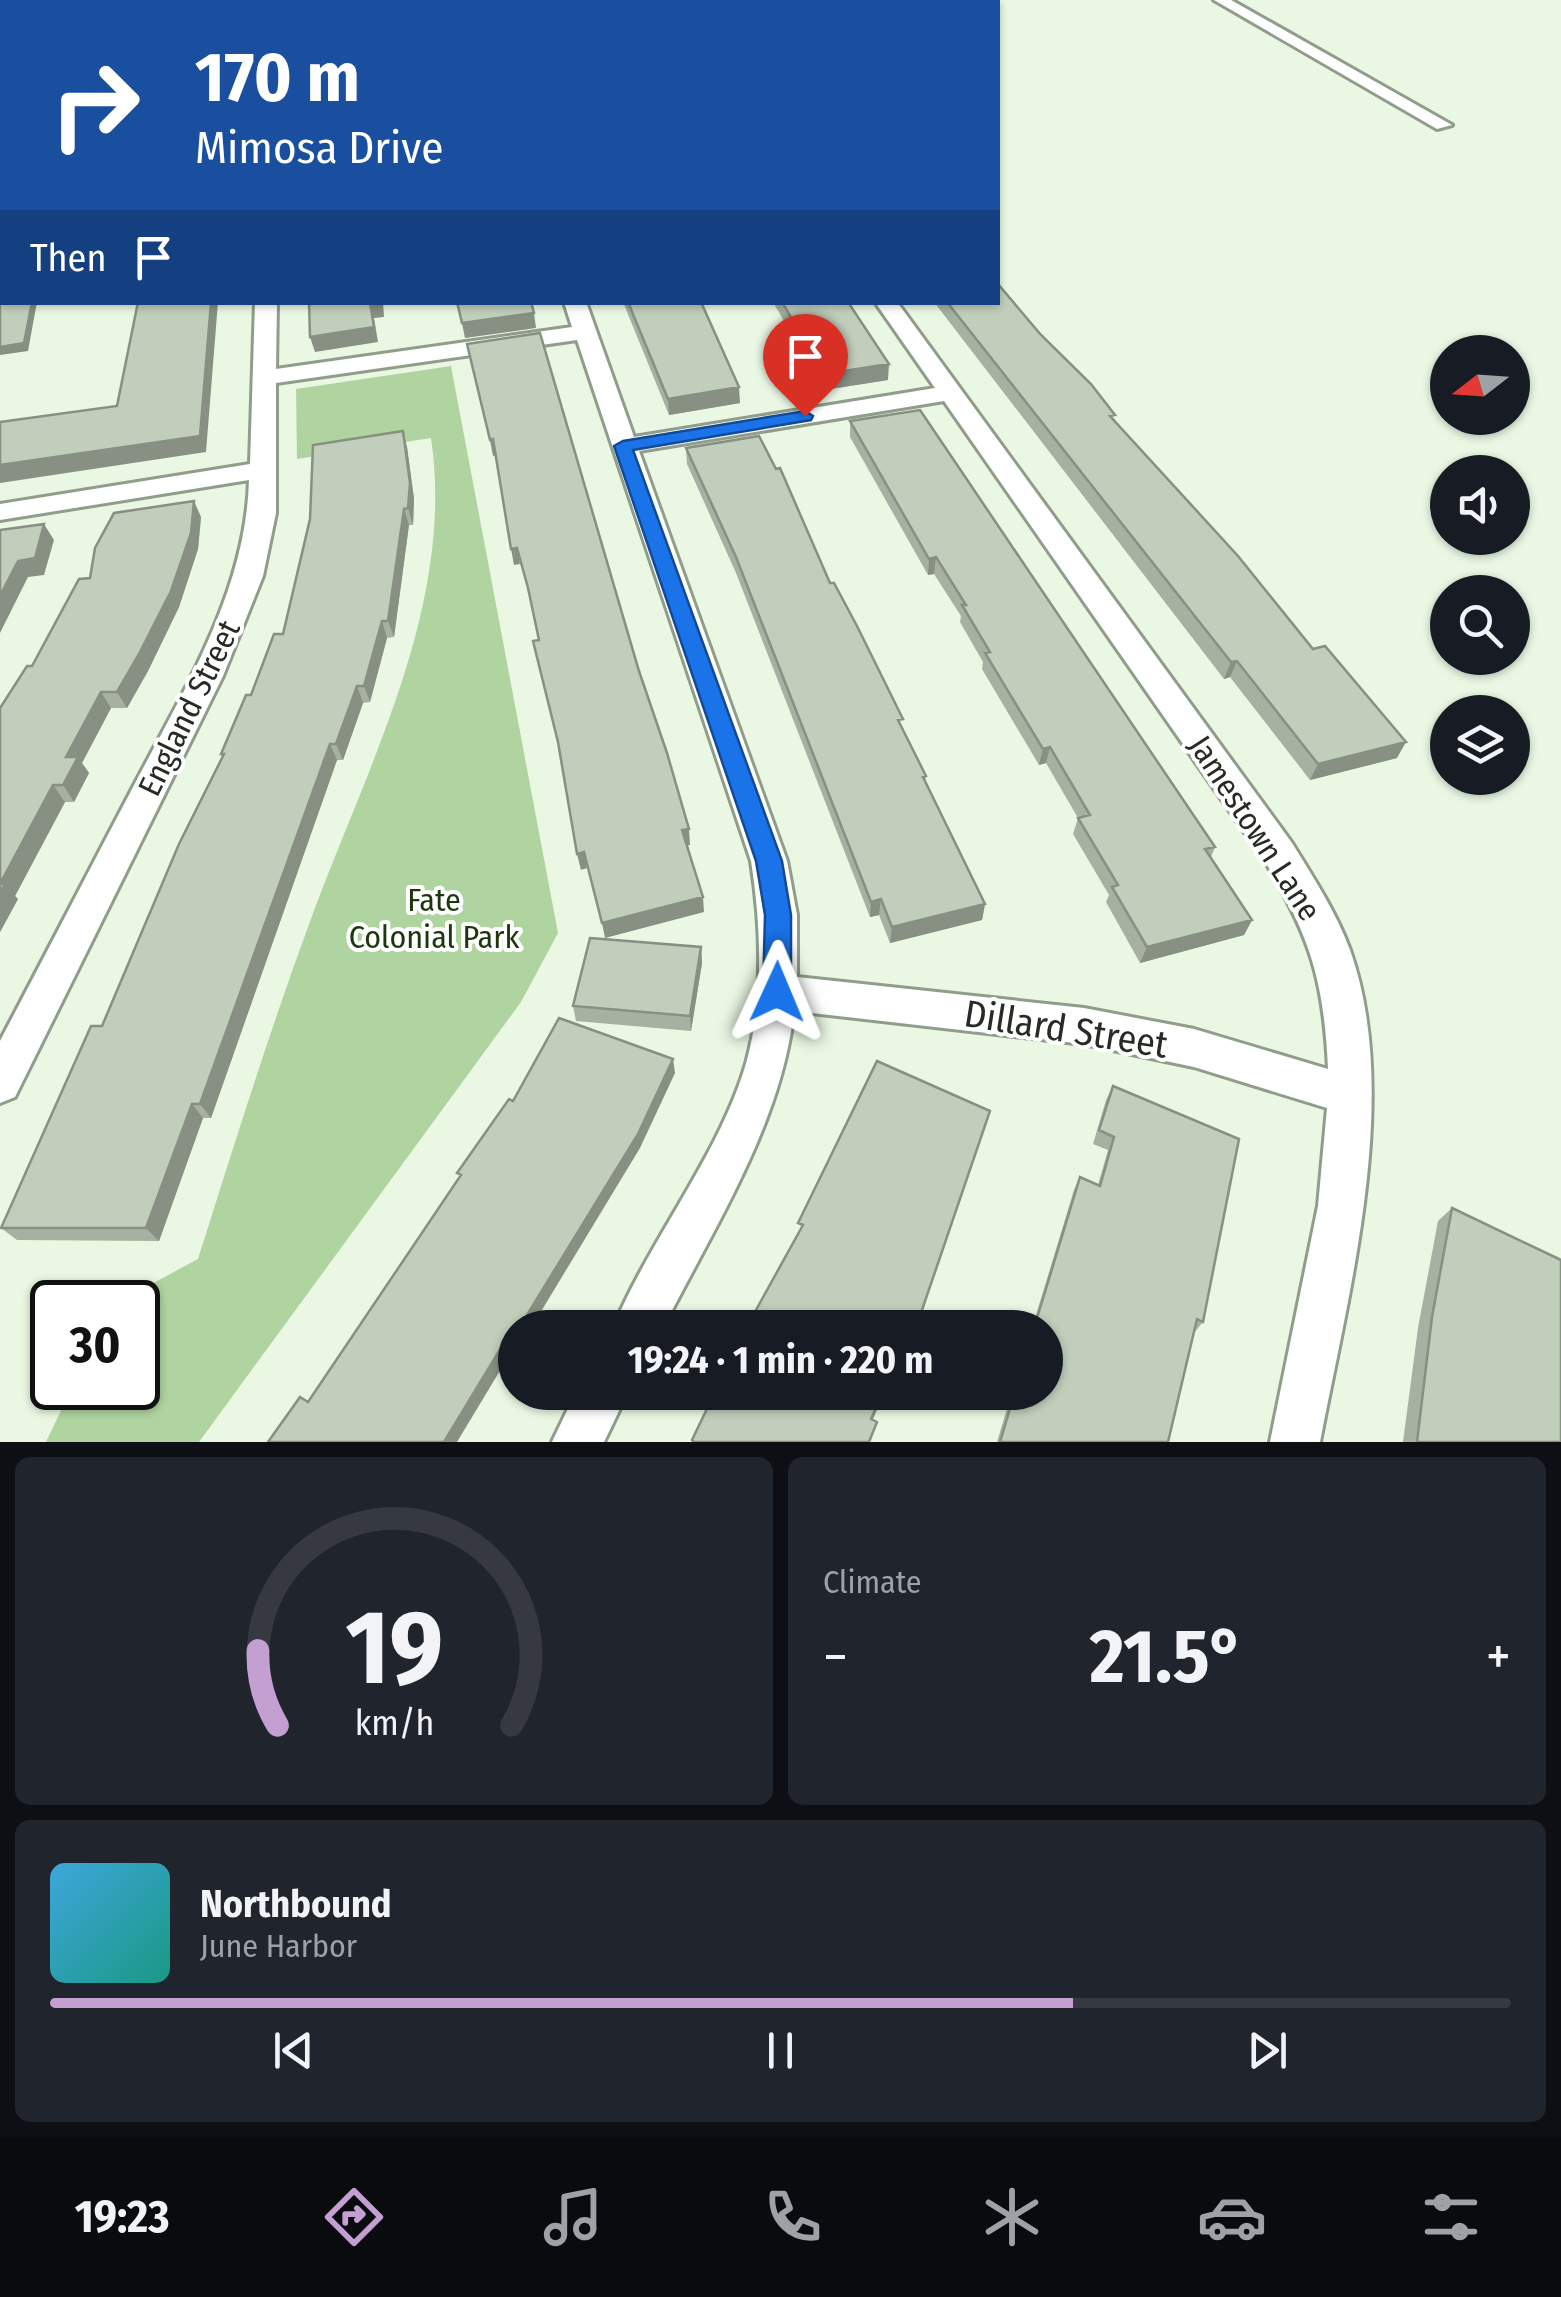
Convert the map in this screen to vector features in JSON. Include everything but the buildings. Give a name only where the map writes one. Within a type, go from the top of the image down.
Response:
[{"type":"street","points":[[1221,0],[1443,125]]},
{"type":"street","name":"England Street","points":[[0,1083],[236,611],[258,541],[264,470],[266,305]]},
{"type":"street","name":"Jamestown Lane","points":[[888,305],[1279,852],[1313,908],[1335,966],[1345,1026],[1349,1095],[1340,1204],[1295,1442]]},
{"type":"street","points":[[264,378],[580,317],[769,861],[778,915],[777,992],[768,1058],[746,1120],[646,1310]]},
{"type":"street","points":[[623,446],[950,393]]},
{"type":"street","points":[[0,512],[264,470]]},
{"type":"street","name":"Dillard Street","points":[[777,992],[1084,1026],[1194,1048],[1349,1095]]},
{"type":"street","points":[[577,1442],[594,1410]]},
{"type":"green space","name":"Fate Colonial Park","points":[[451,366],[558,933],[521,1002],[199,1442],[46,1442],[61,1410],[160,1410],[159,1280],[198,1259],[279,1009],[378,749],[418,626],[430,564],[435,501],[431,438],[297,459],[296,389]]},
{"type":"route","points":[[777,992],[778,915],[769,861],[623,446],[805,416]]}]
